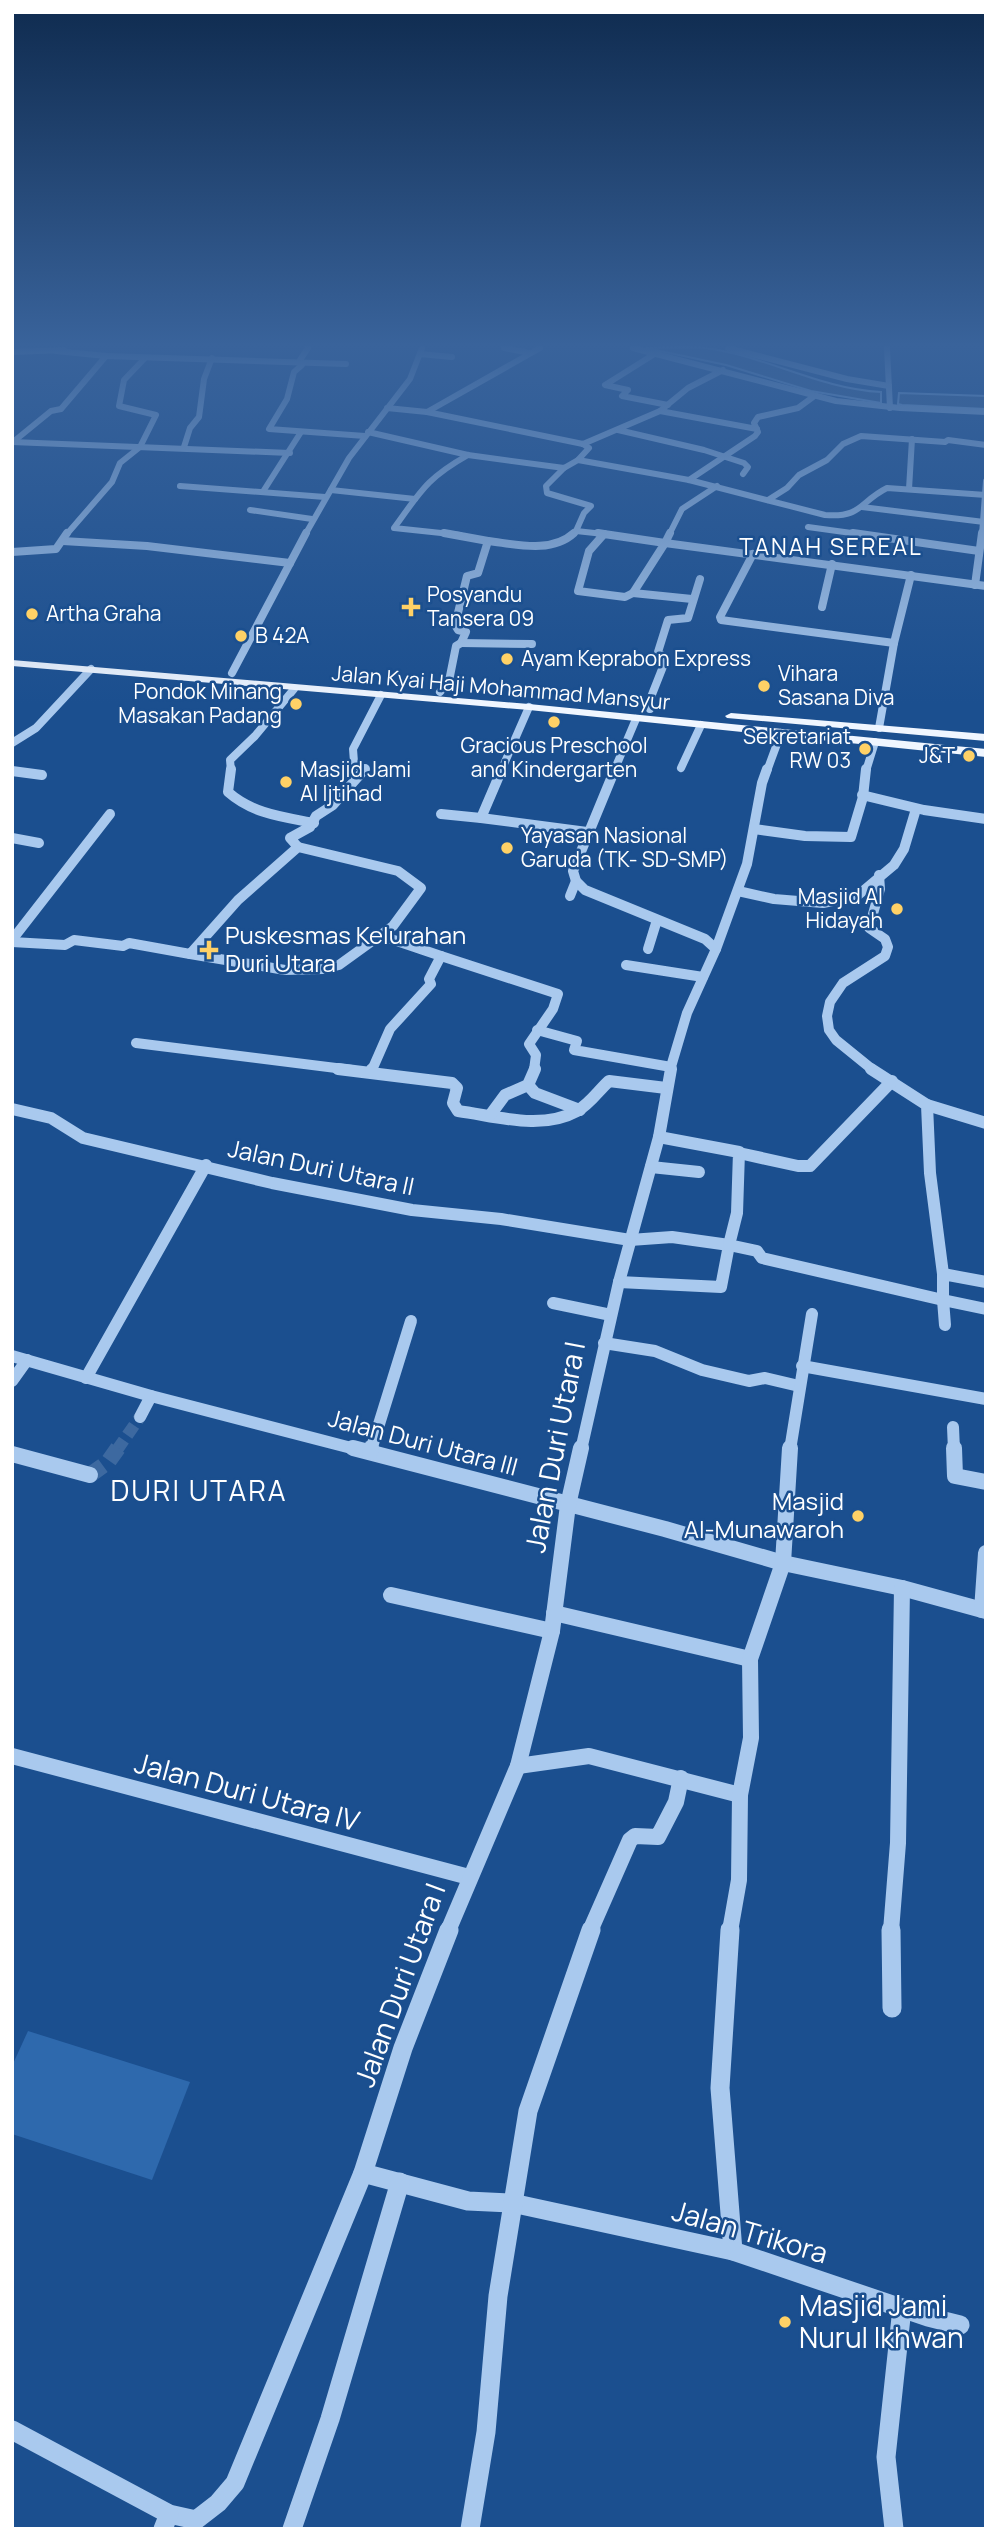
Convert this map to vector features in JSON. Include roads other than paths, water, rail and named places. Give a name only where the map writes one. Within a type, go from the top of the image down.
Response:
[{"type":"main road","name":"Jalan Kyai Haji Mohammad Mansyur","points":[[12,653],[229,677],[294,689],[529,707],[879,728],[986,738]]},
{"type":"main road","name":"Jalan Kyai Haji Mohammad Mansyur","points":[[12,663],[440,692],[642,712],[701,725],[986,753]]},
{"type":"street","points":[[12,552],[56,548],[78,518],[112,482],[118,467]]},
{"type":"street","points":[[264,491],[281,467]]},
{"type":"street","points":[[229,677],[312,519],[346,467]]},
{"type":"street","points":[[448,467],[438,472],[394,528],[460,535],[488,541],[551,545],[568,540],[591,506],[547,493],[546,486],[564,468]]},
{"type":"street","points":[[554,467],[564,468]]},
{"type":"street","points":[[615,467],[717,486],[825,516],[844,518],[853,516],[883,489],[985,495]]},
{"type":"street","points":[[689,480],[709,467]]},
{"type":"street","points":[[743,474],[747,467]]},
{"type":"street","points":[[768,500],[813,467]]},
{"type":"street","points":[[909,489],[910,467]]},
{"type":"street","points":[[975,585],[984,523],[986,481]]},
{"type":"street","points":[[180,486],[325,497]]},
{"type":"street","points":[[604,534],[589,551],[578,590],[625,597],[633,593],[682,509],[717,486]]},
{"type":"street","points":[[331,490],[415,499]]},
{"type":"street","points":[[862,508],[984,523]]},
{"type":"street","points":[[250,510],[312,519]]},
{"type":"street","points":[[808,527],[979,551]]},
{"type":"street","points":[[576,531],[986,586]]},
{"type":"street","points":[[63,541],[147,546],[290,563]]},
{"type":"street","points":[[461,643],[466,632],[458,630],[455,625],[467,576],[478,573],[488,541]]},
{"type":"street","points":[[753,554],[720,617],[721,620],[894,643]]},
{"type":"street","points":[[822,607],[832,564]]},
{"type":"street","points":[[879,728],[894,643],[912,575]]},
{"type":"street","points":[[700,579],[688,618],[668,620],[658,652],[666,659],[587,832],[573,871],[576,881],[586,890],[705,939],[716,949]]},
{"type":"street","points":[[633,593],[692,599]]},
{"type":"street","points":[[440,692],[449,681],[456,646],[461,643],[532,644]]},
{"type":"street","points":[[12,743],[36,728],[91,669]]},
{"type":"street","points":[[294,689],[255,736],[230,760],[231,778],[228,792],[236,801],[256,810],[314,823]]},
{"type":"street","points":[[13,941],[65,945],[74,940],[123,946],[129,943],[284,968],[330,967],[342,964],[382,936],[410,907],[421,888],[398,871],[298,847],[290,838],[314,823],[316,816],[333,805],[366,770],[354,762],[353,749],[381,695]]},
{"type":"street","points":[[481,818],[529,707]]},
{"type":"street","points":[[681,768],[701,725]]},
{"type":"street","name":"Jalan Duri Utara I","points":[[12,2430],[166,2521],[196,2520],[218,2503],[235,2483],[363,2173],[403,2048],[469,1877],[518,1766],[553,1622],[568,1505],[619,1282],[659,1137],[671,1067],[687,1013],[738,891],[754,829],[762,783],[781,733]]},
{"type":"street","points":[[754,829],[805,836],[850,837],[862,795],[864,774],[875,742]]},
{"type":"street","points":[[12,771],[42,775]]},
{"type":"street","points":[[862,795],[955,818],[986,819]]},
{"type":"street","points":[[738,891],[798,902],[837,902],[869,888],[879,875],[894,865],[904,849],[916,809]]},
{"type":"street","points":[[13,941],[110,814]]},
{"type":"street","points":[[440,814],[587,832]]},
{"type":"street","points":[[12,838],[40,843]]},
{"type":"street","points":[[190,954],[238,900],[298,847]]},
{"type":"street","points":[[879,875],[880,889],[869,928],[886,939],[888,947],[885,956],[848,978],[834,995],[826,1014],[829,1031],[849,1052],[927,1105],[986,1123]]},
{"type":"street","points":[[570,897],[576,881]]},
{"type":"street","points":[[648,950],[657,920]]},
{"type":"street","points":[[382,936],[558,994],[553,1009],[529,1044],[536,1055],[536,1065],[528,1085]]},
{"type":"street","points":[[371,1072],[390,1029],[431,984],[429,979],[441,956]]},
{"type":"street","points":[[626,965],[703,977]]},
{"type":"street","points":[[537,1030],[577,1041],[574,1050],[671,1067]]},
{"type":"street","points":[[136,1043],[452,1083],[457,1086],[453,1103],[458,1111],[556,1120],[579,1110],[609,1081],[666,1088]]},
{"type":"street","points":[[659,1137],[798,1166],[810,1166],[892,1082]]},
{"type":"street","points":[[528,1085],[535,1093],[579,1110]]},
{"type":"street","points":[[491,1114],[502,1097],[518,1087],[528,1085]]},
{"type":"street","points":[[927,1105],[930,1173],[943,1274],[945,1325]]},
{"type":"street","name":"Jalan Duri Utara II","points":[[12,1109],[51,1118],[83,1138],[272,1184],[412,1210],[501,1219],[630,1241],[672,1237],[729,1245],[757,1251],[762,1258],[986,1309]]},
{"type":"street","points":[[619,1282],[721,1287],[737,1213],[739,1153]]},
{"type":"street","points":[[86,1378],[206,1166]]},
{"type":"street","points":[[650,1167],[699,1172]]},
{"type":"street","points":[[943,1274],[986,1282]]},
{"type":"street","points":[[553,1303],[611,1315]]},
{"type":"street","points":[[733,2251],[720,2088],[729,1937],[739,1880],[740,1795],[751,1738],[750,1658],[783,1563],[791,1434],[812,1314]]},
{"type":"street","points":[[370,1452],[411,1321]]},
{"type":"street","points":[[604,1343],[655,1351],[702,1370],[749,1381],[765,1378],[799,1386]]},
{"type":"street","name":"Jalan Duri Utara III","points":[[12,1356],[151,1396],[783,1563],[902,1588],[984,1610]]},
{"type":"street","points":[[12,1381],[27,1360]]},
{"type":"street","points":[[802,1366],[986,1399]]},
{"type":"street","points":[[140,1417],[151,1396]]},
{"type":"street","points":[[953,1427],[955,1476],[986,1482]]},
{"type":"street","points":[[12,1454],[90,1475]]},
{"type":"street","points":[[984,1610],[986,1553]]},
{"type":"street","points":[[892,2008],[891,1919],[898,1843],[902,1588]]},
{"type":"street","points":[[391,1595],[750,1658]]},
{"type":"street","name":"Jalan Duri Utara IV","points":[[12,1756],[469,1877]]},
{"type":"street","points":[[518,1766],[589,1756],[740,1795]]},
{"type":"street","points":[[470,2529],[486,2432],[498,2296],[528,2111],[592,1926],[632,1838],[658,1837],[676,1802],[681,1778]]},
{"type":"street","name":"Jalan Trikora","points":[[363,2173],[468,2201],[512,2203],[733,2251],[960,2325]]},
{"type":"street","points":[[292,2529],[330,2419],[400,2182]]},
{"type":"street","points":[[894,2529],[887,2457],[902,2308]]},
{"type":"tunnel","points":[[117,1450],[140,1417]]},
{"type":"tunnel","points":[[90,1475],[108,1462],[118,1448]]},
{"type":"place","name":"Posyandu Tansera 09","points":[[411,607]]},
{"type":"place","name":"Artha Graha","points":[[32,614]]},
{"type":"place","name":"B 42A","points":[[241,636]]},
{"type":"place","name":"Ayam Keprabon Express","points":[[507,659]]},
{"type":"place","name":"Vihara Sasana Diva","points":[[764,686]]},
{"type":"place","name":"Pondok Minang Masakan Padang","points":[[296,704]]},
{"type":"place","name":"Gracious Preschool and Kindergarten","points":[[554,722]]},
{"type":"place","name":"Sekretariat RW 03","points":[[865,749]]},
{"type":"place","name":"J&T","points":[[969,756]]},
{"type":"place","name":"Masjid Jami Al Ijtihad","points":[[286,782]]},
{"type":"place","name":"Yayasan Nasional Garuda (TK- SD-SMP)","points":[[507,848]]},
{"type":"place","name":"Masjid Al Hidayah","points":[[897,909]]},
{"type":"place","name":"Puskesmas Kelurahan Duri Utara","points":[[209,950]]},
{"type":"place","name":"Masjid Al-Munawaroh","points":[[858,1516]]},
{"type":"place","name":"Masjid Jami Nurul Ikhwan","points":[[785,2322]]},
{"type":"district","name":"TANAH SEREAL","points":[[831,547]]},
{"type":"district","name":"DURI UTARA","points":[[199,1491]]}]
